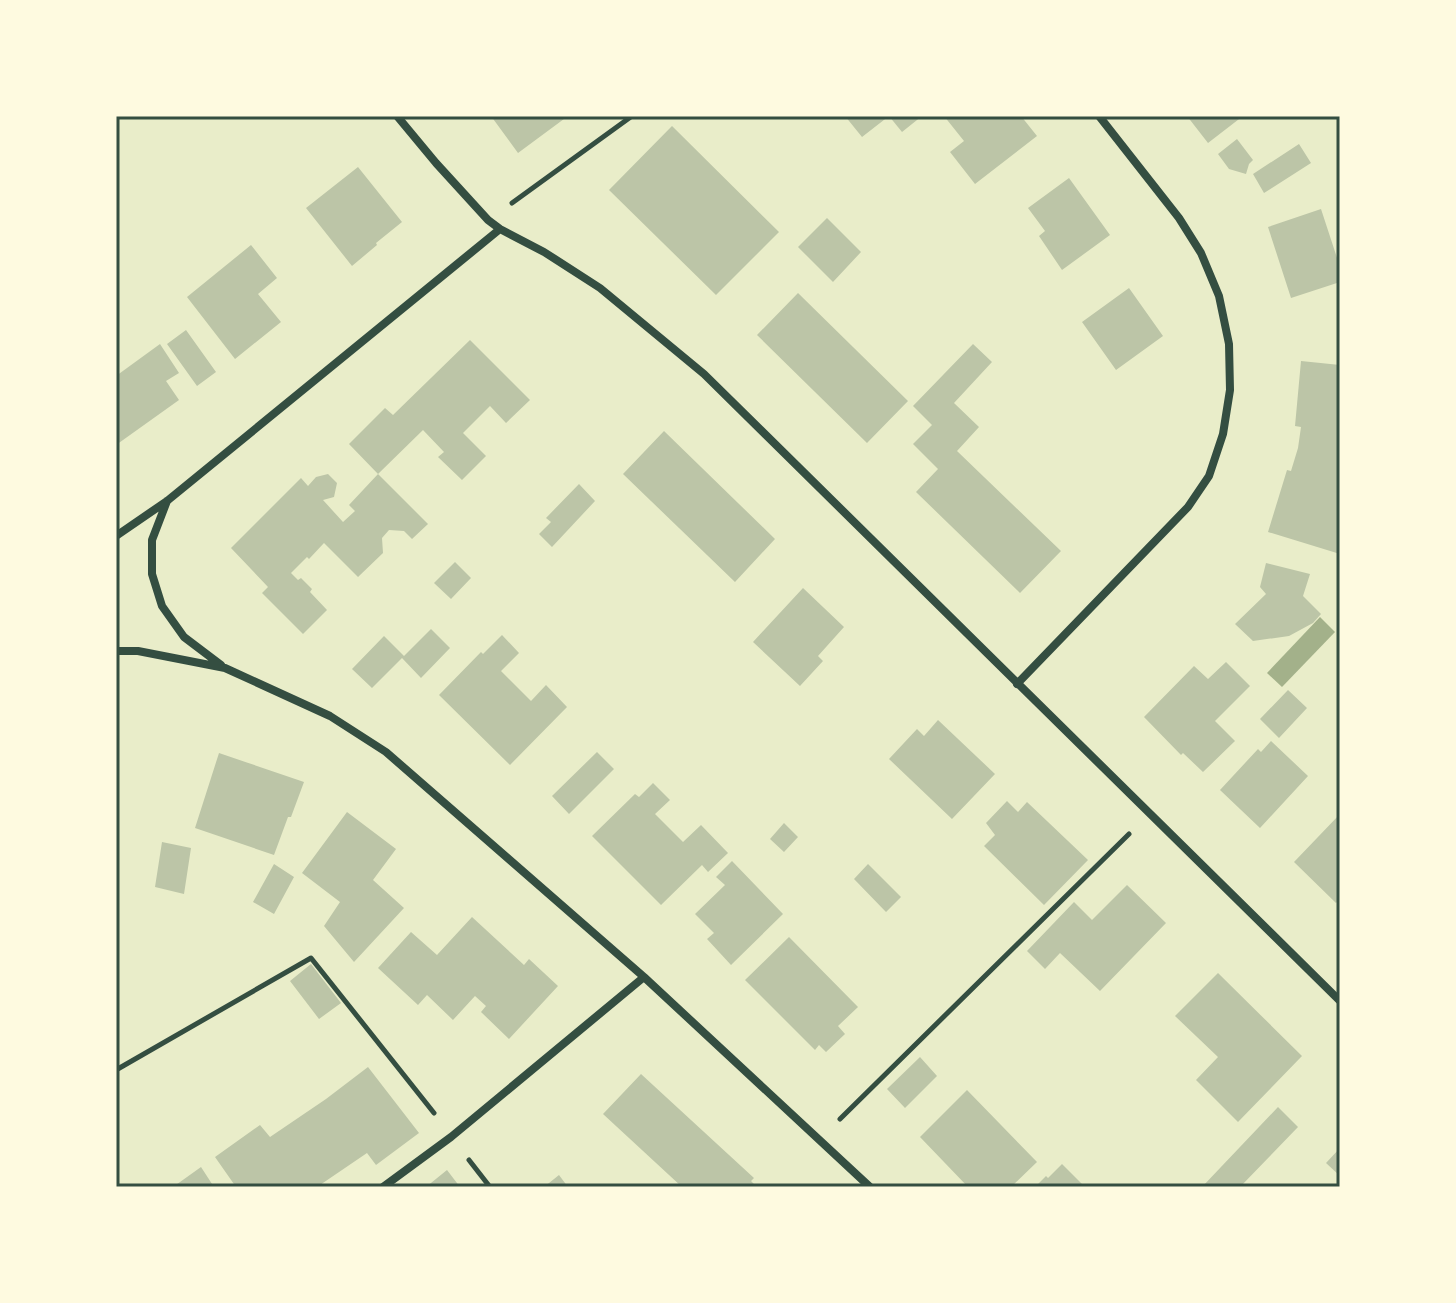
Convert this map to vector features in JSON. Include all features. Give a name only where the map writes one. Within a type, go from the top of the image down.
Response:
[{"type":"street","points":[[397,116],[488,220],[600,288],[704,374],[1340,1001]]},
{"type":"street","points":[[1017,684],[1188,507],[1209,476],[1223,434],[1230,390],[1229,344],[1219,296],[1201,253],[1179,218],[1099,116]]},
{"type":"street","points":[[116,536],[167,501],[500,229]]},
{"type":"street","points":[[167,501],[152,540],[152,574],[162,606],[184,637],[225,668],[330,716],[386,752],[644,977],[870,1187]]},
{"type":"street","points":[[116,651],[138,651],[225,668]]},
{"type":"street","points":[[383,1187],[451,1137],[644,977]]},
{"type":"path","points":[[488,220],[632,116]]},
{"type":"path","points":[[819,1140],[1149,814]]},
{"type":"path","points":[[116,1070],[311,958],[451,1137]]},
{"type":"shaded area","points":[[1320,617],[1335,632],[1282,687],[1267,673]]},
{"type":"building","points":[[491,116],[568,116],[518,153]]},
{"type":"building","points":[[845,116],[889,116],[862,137]]},
{"type":"building","points":[[889,116],[922,116],[902,132]]},
{"type":"building","points":[[944,116],[1021,116],[1037,136],[975,184],[950,152],[964,141]]},
{"type":"building","points":[[1187,116],[1243,116],[1208,143]]},
{"type":"building","points":[[672,126],[779,232],[716,295],[609,190]]},
{"type":"building","points":[[1237,139],[1253,160],[1246,174],[1229,169],[1218,154]]},
{"type":"building","points":[[1299,144],[1311,163],[1264,193],[1253,174]]},
{"type":"building","points":[[358,167],[402,222],[352,266],[306,208]]},
{"type":"building","points":[[1069,178],[1110,235],[1062,270],[1039,236],[1045,231],[1028,208]]},
{"type":"building","points":[[1321,209],[1340,267],[1340,282],[1291,298],[1268,227]]},
{"type":"building","points":[[827,218],[861,252],[833,282],[798,247]]},
{"type":"building","points":[[251,245],[277,278],[258,294],[281,322],[235,359],[187,297]]},
{"type":"building","points":[[1129,288],[1163,336],[1116,370],[1082,322]]},
{"type":"building","points":[[798,293],[908,401],[867,443],[757,335]]},
{"type":"building","points":[[186,330],[216,372],[197,386],[167,344]]},
{"type":"building","points":[[470,340],[530,400],[506,423],[490,406],[463,433],[486,456],[462,480],[438,457],[444,452],[423,430],[378,474],[349,444],[385,408],[393,415]]},
{"type":"building","points":[[160,344],[179,373],[166,381],[179,400],[116,445],[116,376]]},
{"type":"building","points":[[973,344],[992,362],[954,403],[979,427],[957,451],[1061,551],[1020,593],[916,492],[938,469],[913,444],[932,425],[913,406]]},
{"type":"building","points":[[1301,361],[1340,365],[1340,554],[1268,532],[1287,470],[1291,471],[1298,448],[1301,427],[1295,426]]},
{"type":"building","points":[[664,431],[775,539],[735,582],[623,474]]},
{"type":"building","points":[[328,474],[337,483],[334,497],[323,500],[343,522],[355,511],[349,505],[378,474],[428,524],[412,539],[404,531],[389,530],[382,538],[383,553],[358,577],[324,543],[309,559],[307,557],[291,573],[312,589],[310,592],[327,610],[303,634],[262,593],[268,587],[231,548],[301,478],[308,486],[316,477]]},
{"type":"building","points":[[579,484],[595,501],[552,547],[539,534],[551,522],[546,518]]},
{"type":"building","points":[[455,562],[471,578],[451,599],[434,583]]},
{"type":"building","points":[[1266,563],[1310,574],[1303,596],[1321,614],[1313,623],[1289,636],[1253,641],[1235,624],[1266,594],[1260,587]]},
{"type":"building","points":[[803,588],[844,627],[818,656],[823,661],[800,686],[753,642]]},
{"type":"building","points":[[431,629],[450,648],[421,678],[402,658],[372,688],[352,669],[384,636],[404,656]]},
{"type":"building","points":[[502,635],[519,653],[501,671],[531,701],[546,685],[567,707],[510,765],[439,695]]},
{"type":"building","points":[[1226,662],[1250,686],[1215,721],[1235,741],[1203,772],[1183,753],[1181,755],[1144,717],[1194,666],[1208,679]]},
{"type":"building","points":[[1288,690],[1307,708],[1279,738],[1260,719]]},
{"type":"building","points":[[938,720],[995,774],[952,819],[889,759],[917,729],[924,736]]},
{"type":"building","points":[[1271,741],[1308,776],[1260,828],[1220,790],[1258,749],[1261,752]]},
{"type":"building","points":[[597,752],[614,769],[569,814],[552,796]]},
{"type":"building","points":[[219,753],[304,782],[274,855],[195,828]]},
{"type":"building","points":[[653,783],[670,800],[655,814],[683,842],[701,825],[728,853],[708,872],[702,865],[661,905],[592,836],[635,794],[639,797]]},
{"type":"building","points":[[1007,801],[1018,812],[1027,802],[1088,860],[1044,905],[984,846],[995,835],[986,823]]},
{"type":"building","points":[[347,812],[396,849],[373,880],[404,908],[354,962],[324,926],[340,902],[302,873]]},
{"type":"building","points":[[1340,814],[1340,899],[1336,903],[1294,862]]},
{"type":"building","points":[[784,823],[798,837],[784,852],[770,839]]},
{"type":"building","points":[[162,842],[191,848],[184,894],[155,887]]},
{"type":"building","points":[[732,861],[783,914],[731,965],[707,939],[714,933],[695,914],[725,885],[716,877]]},
{"type":"building","points":[[274,864],[294,877],[274,914],[253,902]]},
{"type":"building","points":[[868,864],[901,897],[886,912],[854,879]]},
{"type":"building","points":[[1127,885],[1166,923],[1100,991],[1060,953],[1045,969],[1027,951],[1074,902],[1092,920]]},
{"type":"building","points":[[472,917],[524,965],[529,959],[558,986],[509,1039],[481,1012],[486,1006],[475,996],[453,1020],[427,995],[418,1005],[378,968],[411,932],[437,955]]},
{"type":"building","points":[[789,937],[858,1007],[838,1026],[845,1034],[826,1052],[819,1045],[815,1050],[745,980]]},
{"type":"building","points":[[311,964],[341,1003],[319,1019],[290,981]]},
{"type":"building","points":[[1218,973],[1302,1056],[1238,1122],[1196,1080],[1218,1057],[1175,1016]]},
{"type":"building","points":[[920,1057],[937,1076],[905,1108],[887,1089]]},
{"type":"building","points":[[368,1067],[419,1133],[376,1165],[367,1153],[317,1187],[236,1187],[215,1157],[260,1125],[270,1137]]},
{"type":"building","points":[[641,1074],[754,1178],[751,1181],[757,1187],[682,1187],[603,1114]]},
{"type":"building","points":[[967,1090],[1037,1162],[1011,1187],[968,1187],[920,1137]]},
{"type":"building","points":[[1278,1107],[1298,1127],[1240,1187],[1202,1187]]},
{"type":"building","points":[[1340,1148],[1340,1176],[1326,1163]]},
{"type":"building","points":[[1062,1164],[1085,1187],[1035,1187],[1046,1176],[1048,1178]]},
{"type":"building","points":[[201,1167],[214,1187],[173,1187]]},
{"type":"building","points":[[447,1170],[460,1187],[426,1187]]},
{"type":"building","points":[[559,1175],[568,1187],[544,1187]]}]
